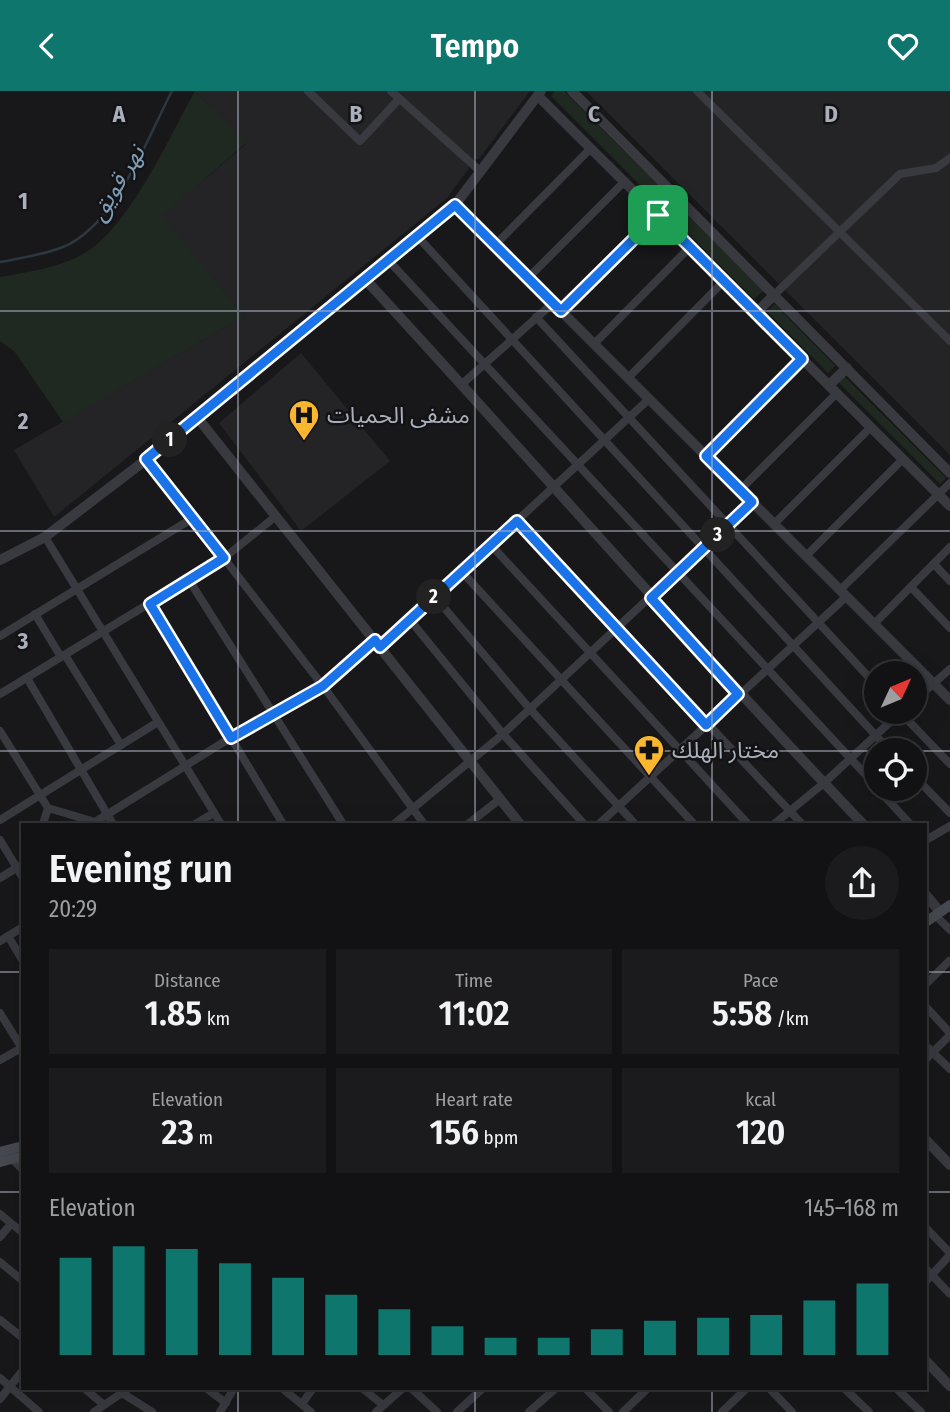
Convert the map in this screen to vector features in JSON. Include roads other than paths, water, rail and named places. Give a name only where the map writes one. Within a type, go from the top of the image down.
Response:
[{"type":"main road","points":[[934,916],[950,905]]},
{"type":"main road","points":[[0,1162],[8,1152]]},
{"type":"street","points":[[308,91],[359,141],[399,99]]},
{"type":"street","points":[[391,91],[480,171]]},
{"type":"street","points":[[572,91],[950,473]]},
{"type":"street","points":[[697,91],[950,341]]},
{"type":"street","points":[[0,560],[45,537],[146,459],[455,205],[539,93],[624,182],[950,506]]},
{"type":"street","points":[[495,244],[591,148]]},
{"type":"street","points":[[756,313],[838,230],[900,174],[936,168],[950,158]]},
{"type":"street","points":[[528,278],[624,182]]},
{"type":"street","points":[[455,205],[950,700]]},
{"type":"street","points":[[561,311],[658,215]]},
{"type":"street","points":[[417,236],[879,738]]},
{"type":"street","points":[[594,344],[690,247]]},
{"type":"street","points":[[388,260],[864,772]]},
{"type":"street","points":[[365,279],[555,486],[738,694],[862,823]]},
{"type":"street","points":[[628,378],[724,281]]},
{"type":"street","points":[[461,384],[553,303]]},
{"type":"street","points":[[536,317],[864,672]]},
{"type":"street","points":[[706,456],[802,359]]},
{"type":"street","points":[[740,490],[833,389],[847,368]]},
{"type":"street","points":[[0,731],[48,808],[95,823],[272,712],[323,686],[410,620],[649,400]]},
{"type":"street","points":[[197,417],[519,823]]},
{"type":"street","points":[[774,524],[871,427]]},
{"type":"street","points":[[146,459],[323,686],[423,823]]},
{"type":"street","points":[[806,556],[903,459]]},
{"type":"street","points":[[600,823],[819,622],[843,593],[950,483]]},
{"type":"street","points":[[395,823],[503,734],[680,572],[752,502]]},
{"type":"street","points":[[0,694],[190,580],[224,558],[276,516]]},
{"type":"street","points":[[0,636],[193,518]]},
{"type":"street","points":[[517,521],[616,630],[801,823]]},
{"type":"street","points":[[45,537],[220,823]]},
{"type":"street","points":[[491,545],[747,823]]},
{"type":"street","points":[[874,624],[950,547]]},
{"type":"street","points":[[934,564],[950,581]]},
{"type":"street","points":[[462,572],[560,682],[693,823]]},
{"type":"street","points":[[190,580],[341,823]]},
{"type":"street","points":[[911,587],[950,628]]},
{"type":"street","points":[[435,597],[530,709],[634,823]]},
{"type":"street","points":[[150,604],[283,823]]},
{"type":"street","points":[[35,614],[121,745]]},
{"type":"street","points":[[410,620],[503,734],[583,823]]},
{"type":"street","points":[[928,689],[950,669]]},
{"type":"street","points":[[27,678],[112,823]]},
{"type":"street","points":[[0,820],[158,722]]},
{"type":"street","points":[[775,823],[824,783],[886,725]]},
{"type":"street","points":[[913,725],[950,764]]},
{"type":"street","points":[[927,789],[950,813]]},
{"type":"street","points":[[469,823],[500,799]]},
{"type":"street","points":[[890,801],[909,823]]},
{"type":"street","points":[[43,823],[48,808]]},
{"type":"street","points":[[197,823],[214,813]]},
{"type":"street","points":[[927,839],[950,826]]},
{"type":"street","points":[[0,841],[20,866],[0,878]]},
{"type":"street","points":[[927,898],[934,916],[950,930]]},
{"type":"street","points":[[21,928],[4,938],[21,959]]},
{"type":"street","points":[[927,983],[949,961]]},
{"type":"street","points":[[927,1008],[950,1034],[928,1052],[950,1069]]},
{"type":"street","points":[[0,1013],[21,1046]]},
{"type":"street","points":[[0,1060],[21,1049]]},
{"type":"street","points":[[927,1141],[949,1160]]},
{"type":"street","points":[[8,1152],[21,1168]]},
{"type":"street","points":[[0,1214],[21,1232]]},
{"type":"street","points":[[0,1237],[11,1224]]},
{"type":"street","points":[[927,1229],[950,1254],[928,1275],[950,1294]]},
{"type":"street","points":[[0,1262],[21,1279]]},
{"type":"street","points":[[0,1320],[21,1336]]},
{"type":"street","points":[[927,1363],[950,1386]]},
{"type":"street","points":[[0,1399],[21,1372]]},
{"type":"street","points":[[0,1378],[39,1412]]},
{"type":"street","points":[[86,1390],[104,1405]]},
{"type":"street","points":[[94,1412],[126,1390],[152,1412]]},
{"type":"street","points":[[208,1390],[226,1402]]},
{"type":"street","points":[[220,1412],[233,1390]]},
{"type":"street","points":[[284,1390],[311,1412]]},
{"type":"street","points":[[302,1404],[312,1390]]},
{"type":"street","points":[[364,1390],[383,1405]]},
{"type":"street","points":[[376,1412],[401,1390]]},
{"type":"street","points":[[413,1390],[437,1412]]},
{"type":"street","points":[[457,1412],[481,1390]]},
{"type":"street","points":[[528,1412],[554,1390]]},
{"type":"street","points":[[587,1390],[609,1412]]},
{"type":"street","points":[[622,1412],[646,1390]]},
{"type":"street","points":[[722,1412],[745,1390]]},
{"type":"street","points":[[771,1390],[791,1412]]},
{"type":"street","points":[[846,1390],[869,1412]]},
{"type":"street","points":[[900,1390],[921,1412]]},
{"type":"waterway","name":"نهر قويق","points":[[0,262],[63,247],[82,236],[98,221],[128,179],[172,91]]},
{"type":"place","name":"مشفى الحميات","points":[[304,442]]},
{"type":"place","name":"مختار الهلك","points":[[649,777]]}]
